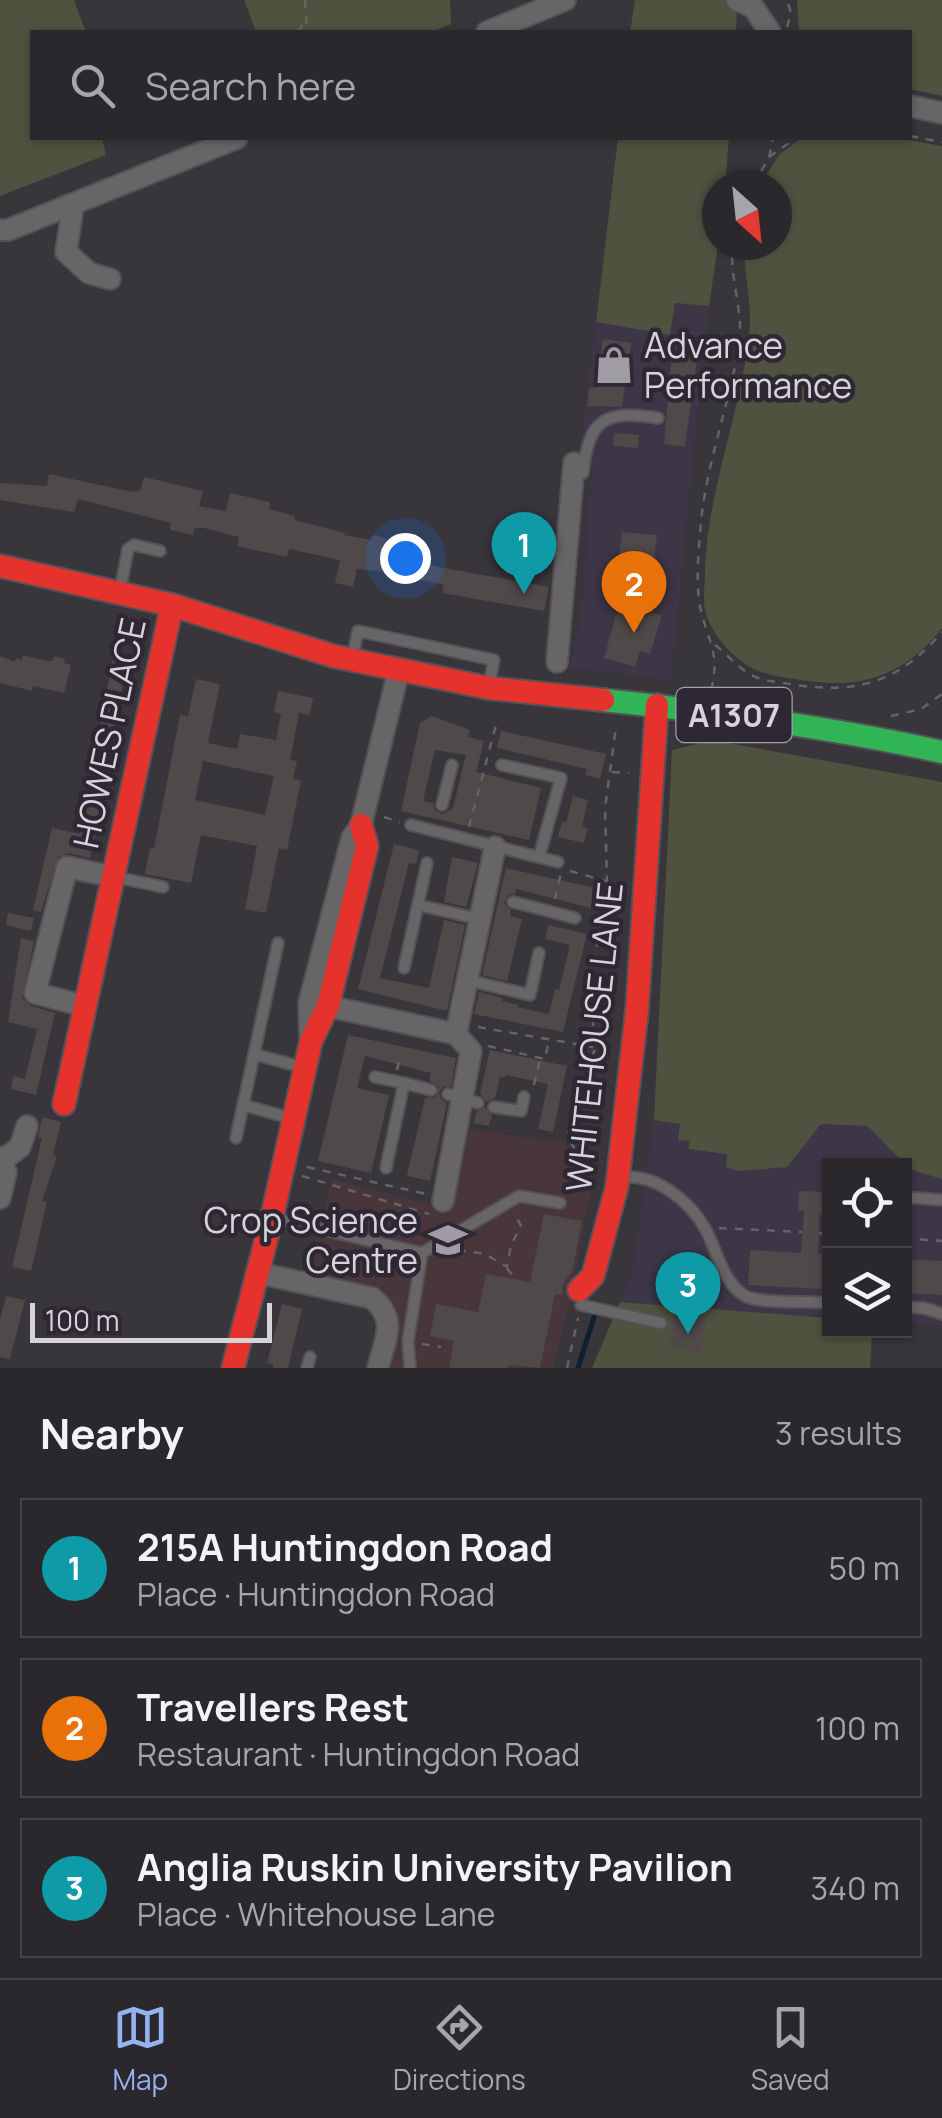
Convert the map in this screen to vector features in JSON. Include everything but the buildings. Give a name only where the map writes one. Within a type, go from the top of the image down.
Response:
[{"type":"street","points":[[493,30],[565,0]]},
{"type":"street","points":[[737,0],[753,7],[769,30]]},
{"type":"street","points":[[912,106],[942,112]]},
{"type":"street","points":[[0,230],[74,206],[233,140]]},
{"type":"street","points":[[74,206],[66,252],[88,274],[110,279]]},
{"type":"street","points":[[561,666],[574,463]]},
{"type":"street","name":"A1307","points":[[0,566],[172,605],[317,652],[488,688],[562,689],[860,734],[942,752]]},
{"type":"street","name":"HOWES PLACE","points":[[64,1104],[172,605]]},
{"type":"street","points":[[233,1368],[272,1217],[318,1004],[367,846],[363,818],[400,669]]},
{"type":"street","name":"WHITEHOUSE LANE","points":[[580,1298],[593,1276],[637,1010],[657,705]]},
{"type":"street","points":[[456,1034],[479,919],[491,897],[495,847]]},
{"type":"street","name":"HOWES PLACE","points":[[84,1006],[36,993],[67,866],[114,876]]},
{"type":"street","points":[[318,1004],[456,1034],[472,1051],[442,1200]]},
{"type":"street","points":[[0,1198],[6,1172],[2,1158],[20,1147],[28,1126]]},
{"type":"street","points":[[258,1272],[372,1298],[385,1308],[389,1322],[378,1368]]},
{"type":"lane","points":[[561,666],[590,433],[608,418],[628,414],[658,418]]},
{"type":"lane","points":[[120,592],[128,548],[134,545],[160,550]]},
{"type":"lane","points":[[352,660],[358,630],[494,660],[488,688]]},
{"type":"lane","points":[[442,805],[452,765]]},
{"type":"lane","points":[[502,765],[561,778],[540,857]]},
{"type":"lane","points":[[411,825],[437,825],[495,847],[558,862]]},
{"type":"lane","points":[[404,968],[427,862]]},
{"type":"lane","points":[[114,876],[163,887]]},
{"type":"lane","points":[[513,902],[575,918]]},
{"type":"lane","points":[[418,904],[479,919]]},
{"type":"lane","points":[[236,1138],[278,943]]},
{"type":"lane","points":[[466,980],[530,995],[539,954]]},
{"type":"lane","points":[[254,1054],[304,1068]]},
{"type":"lane","points":[[374,1077],[430,1090]]},
{"type":"lane","points":[[386,1168],[404,1083]]},
{"type":"lane","points":[[494,1106],[521,1112],[524,1097]]},
{"type":"lane","points":[[243,1105],[293,1118]]},
{"type":"lane","points":[[608,1179],[645,1176],[666,1189],[705,1228],[732,1285],[747,1298],[822,1302]]},
{"type":"lane","points":[[272,1217],[422,1253],[519,1196],[560,1204]]},
{"type":"lane","points":[[912,1198],[942,1200]]},
{"type":"lane","points":[[410,1368],[408,1341],[422,1253]]},
{"type":"lane","points":[[580,1298],[661,1323]]},
{"type":"lane","points":[[912,1307],[942,1314]]},
{"type":"path","points":[[305,0],[307,30]]},
{"type":"path","points":[[784,30],[791,18],[787,0]]},
{"type":"path","points":[[299,30],[306,19]]},
{"type":"path","points":[[912,136],[942,142]]},
{"type":"path","points":[[762,170],[773,140]]},
{"type":"path","points":[[769,158],[793,140]]},
{"type":"path","points":[[735,260],[740,338],[701,520],[698,594],[702,618],[713,644],[740,668],[763,680],[841,688],[870,684],[908,666],[942,632]]},
{"type":"path","points":[[889,716],[921,709],[942,694]]},
{"type":"path","points":[[934,702],[942,704]]},
{"type":"path","points":[[466,838],[497,721]]},
{"type":"path","points":[[608,1179],[581,1157],[568,1132],[595,1048],[590,988],[607,881],[605,808],[615,740]]},
{"type":"path","points":[[363,818],[411,825]]},
{"type":"path","points":[[552,910],[562,869],[607,881]]},
{"type":"path","points":[[456,1034],[479,1027],[595,1048]]},
{"type":"path","points":[[472,1051],[484,1046],[545,1058],[549,1038]]},
{"type":"path","points":[[524,1097],[534,1088],[540,1058]]},
{"type":"path","points":[[283,1166],[442,1200]]},
{"type":"path","points":[[283,1166],[432,1215],[452,1247],[485,1254],[513,1276]]},
{"type":"path","points":[[571,1177],[593,1168]]},
{"type":"path","points":[[506,1267],[521,1226],[509,1202]]},
{"type":"path","points":[[705,1228],[802,1232]]},
{"type":"path","points":[[912,1239],[942,1241]]},
{"type":"path","points":[[567,1368],[580,1298]]},
{"type":"shaded area","points":[[675,303],[708,307],[671,680],[571,668],[582,599],[593,456],[579,455],[596,322],[670,335]]},
{"type":"shaded area","points":[[837,1086],[942,1163],[942,1326],[912,1324],[912,1158],[822,1158],[822,1317],[620,1302],[631,1277],[654,1120],[681,1124],[690,1141],[689,1148]]},
{"type":"shaded area","name":"Crop Science Centre","points":[[469,1129],[564,1143],[592,1182],[553,1368],[388,1368],[399,1325],[392,1303],[385,1297],[305,1276],[332,1179],[428,1204],[449,1205]]},
{"type":"green space","points":[[0,0],[74,0],[85,30],[30,30],[30,140],[102,140],[106,155],[0,196]]},
{"type":"green space","points":[[244,0],[450,0],[451,24],[436,30],[255,30]]},
{"type":"green space","points":[[635,0],[723,0],[737,5],[736,30],[630,30]]},
{"type":"green space","points":[[797,0],[942,0],[942,96],[912,89],[912,30],[799,30]]},
{"type":"green space","points":[[618,140],[729,140],[726,170],[702,170],[702,260],[716,260],[709,306],[675,303],[670,335],[596,322]]},
{"type":"green space","points":[[798,140],[908,140],[942,146],[942,628],[916,655],[871,679],[816,682],[765,673],[736,657],[718,637],[706,614],[707,539],[749,336],[745,260],[792,260],[792,170],[770,170],[779,155]]},
{"type":"green space","points":[[712,740],[942,782],[942,1179],[912,1170],[912,1158],[899,1158],[868,1126],[821,1124],[787,1167],[738,1171],[726,1167],[727,1154],[688,1149],[690,1141],[678,1140],[680,1124],[654,1120],[672,750]]},
{"type":"green space","points":[[620,1302],[822,1317],[822,1338],[872,1338],[870,1368],[592,1368]]},
{"type":"waterway","points":[[578,1368],[596,1311]]},
{"type":"traffic: fast","points":[[603,700],[773,721],[942,752]]},
{"type":"traffic: jam","points":[[0,566],[172,605],[333,656],[489,688],[603,700]]},
{"type":"traffic: jam","points":[[64,1104],[172,605]]},
{"type":"traffic: jam","points":[[579,1290],[593,1276],[617,1186],[637,1010],[657,705]]},
{"type":"traffic: jam","points":[[233,1368],[311,1041],[328,1006],[367,846],[361,825]]},
{"type":"place","name":"Advance Performance","points":[[614,365]]},
{"type":"place","name":"215A Huntingdon Road","points":[[524,594]]},
{"type":"place","name":"Travellers Rest","points":[[634,633]]},
{"type":"place","name":"Crop Science Centre","points":[[448,1240]]},
{"type":"place","name":"Anglia Ruskin University Pavilion","points":[[688,1334]]}]
